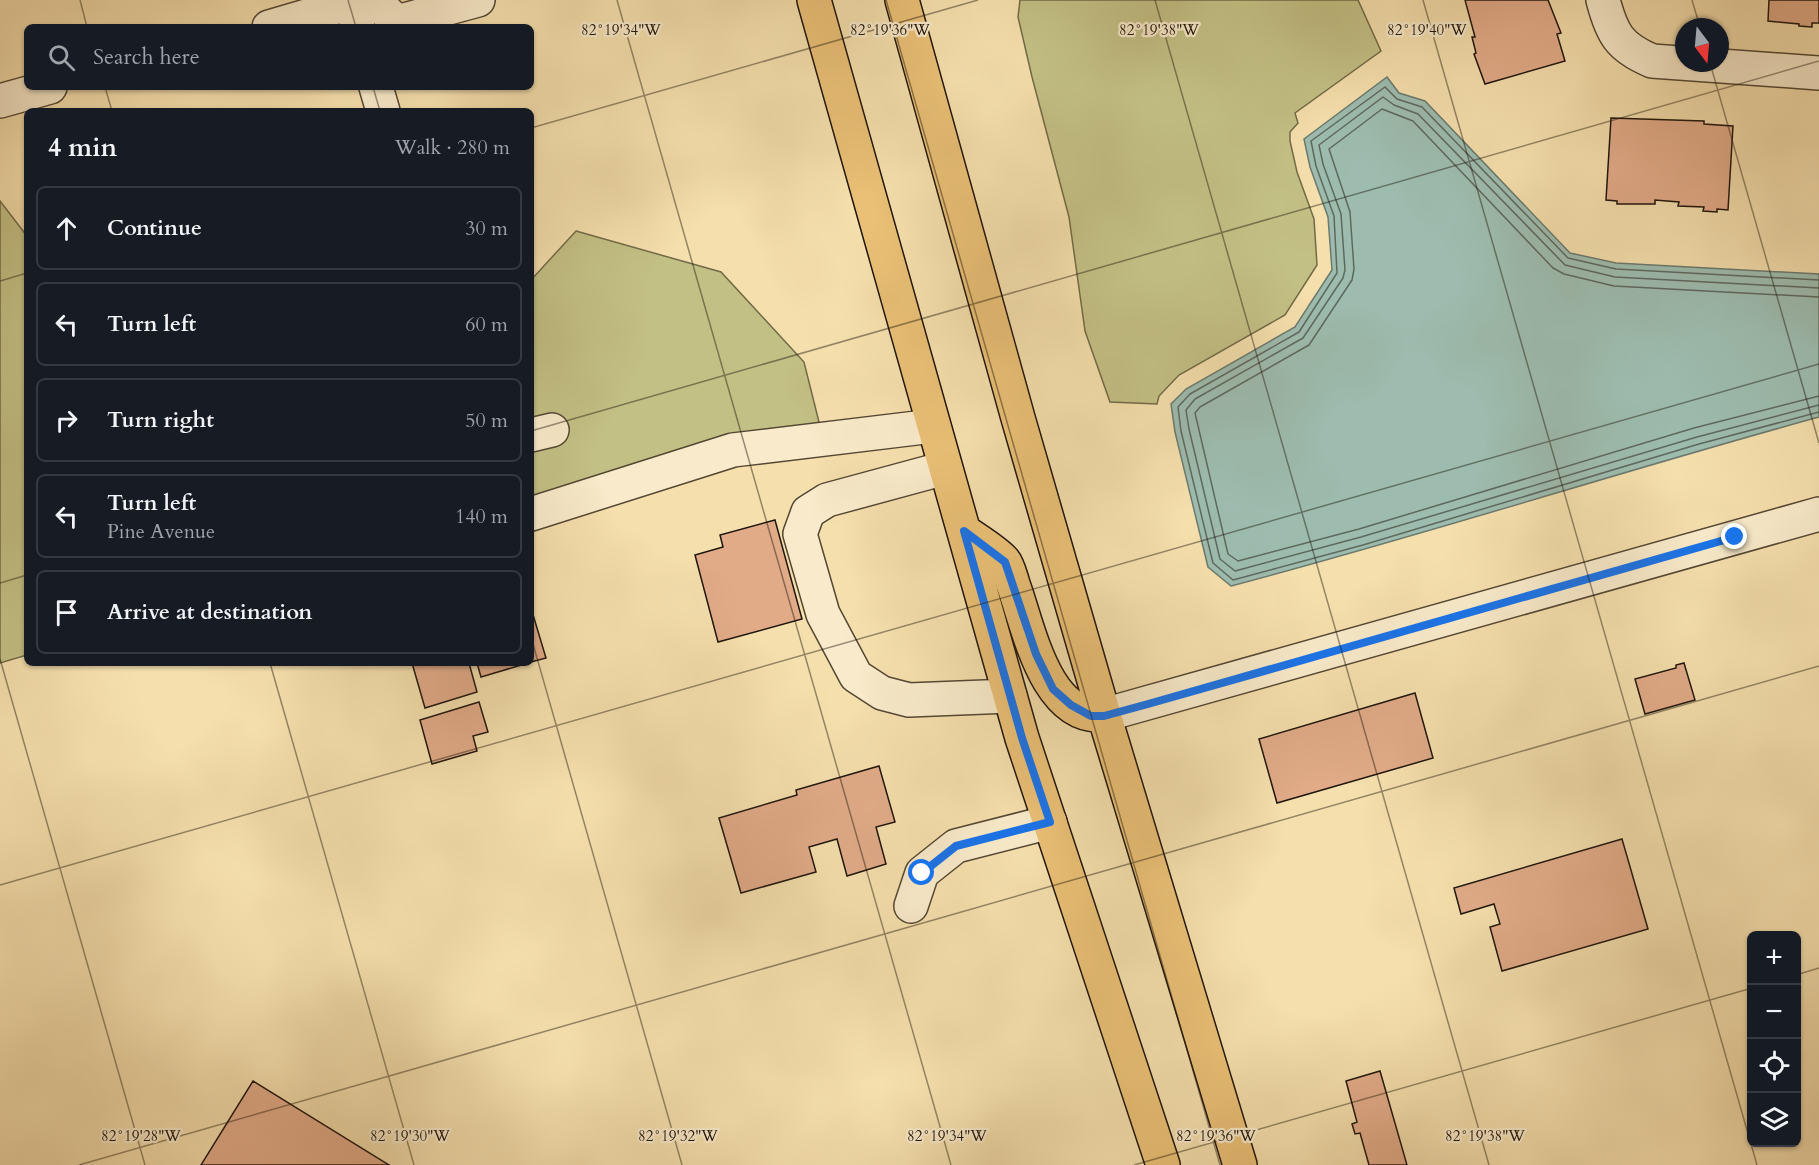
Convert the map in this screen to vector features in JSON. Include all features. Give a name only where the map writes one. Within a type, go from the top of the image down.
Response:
[{"type":"main road","points":[[814,0],[1010,696],[1163,1165]]},
{"type":"main road","points":[[902,0],[1018,418],[1104,716],[1240,1165]]},
{"type":"main road","points":[[964,531],[1005,562],[1036,654],[1053,689],[1071,705],[1091,716],[1104,716]]},
{"type":"street","points":[[282,24],[359,6],[397,22],[478,0]]},
{"type":"street","points":[[1603,0],[1607,16],[1619,39],[1632,53],[1652,62],[1819,73]]},
{"type":"street","points":[[0,101],[39,90]]},
{"type":"street","points":[[377,90],[382,108]]},
{"type":"street","points":[[534,513],[733,450],[933,426]]},
{"type":"street","points":[[945,468],[827,500],[808,512],[800,534],[823,614],[856,676],[882,693],[909,700],[1010,696]]},
{"type":"street","points":[[1104,716],[1819,514]]},
{"type":"street","points":[[911,906],[922,873],[956,846],[1050,822]]},
{"type":"shaded area","points":[[1020,0],[1358,0],[1381,51],[1295,113],[1298,123],[1290,132],[1290,141],[1297,172],[1314,219],[1317,265],[1285,315],[1179,375],[1159,396],[1157,404],[1110,402],[1085,331],[1069,217],[1018,17]]},
{"type":"shaded area","points":[[0,201],[24,232],[24,656],[0,663]]},
{"type":"shaded area","points":[[576,231],[721,272],[804,362],[819,422],[534,505],[534,277]]},
{"type":"water","points":[[1387,77],[1399,93],[1425,101],[1570,253],[1616,263],[1819,274],[1819,417],[1231,586],[1208,567],[1175,432],[1171,404],[1186,389],[1295,327],[1332,270],[1328,217],[1310,167],[1304,139]]},
{"type":"building","points":[[1465,0],[1548,0],[1561,33],[1557,34],[1565,61],[1485,84],[1474,54],[1476,53],[1472,37],[1475,37]]},
{"type":"building","points":[[1769,0],[1819,0],[1819,23],[1812,23],[1812,27],[1768,21]]},
{"type":"building","points":[[1611,118],[1704,121],[1704,124],[1733,126],[1728,210],[1703,211],[1704,207],[1678,206],[1679,202],[1655,200],[1655,204],[1617,204],[1617,201],[1606,200]]},
{"type":"building","points":[[775,520],[802,619],[718,642],[695,555],[723,547],[720,535]]},
{"type":"building","points":[[534,618],[546,658],[534,661]]},
{"type":"building","points":[[1684,663],[1695,700],[1645,714],[1635,679],[1676,668],[1676,665]]},
{"type":"building","points":[[413,666],[470,666],[477,692],[425,708]]},
{"type":"building","points":[[478,666],[518,666],[481,677]]},
{"type":"building","points":[[1415,693],[1433,758],[1277,803],[1259,739]]},
{"type":"building","points":[[479,702],[488,732],[473,736],[477,751],[432,764],[420,720]]},
{"type":"building","points":[[879,766],[895,822],[876,827],[886,864],[847,876],[837,839],[809,847],[816,872],[741,893],[719,818],[797,795],[796,790]]},
{"type":"building","points":[[1622,839],[1648,929],[1502,971],[1490,927],[1500,924],[1494,904],[1461,914],[1454,888]]},
{"type":"building","points":[[1380,1071],[1407,1165],[1369,1165],[1360,1133],[1355,1134],[1352,1124],[1357,1122],[1346,1081]]},
{"type":"building","points":[[253,1081],[389,1165],[201,1165]]},
{"type":"route","points":[[922,873],[956,846],[1050,822],[1022,738],[964,531],[1005,562],[1036,654],[1053,689],[1071,705],[1091,716],[1104,716],[1148,704],[1735,537]]}]
